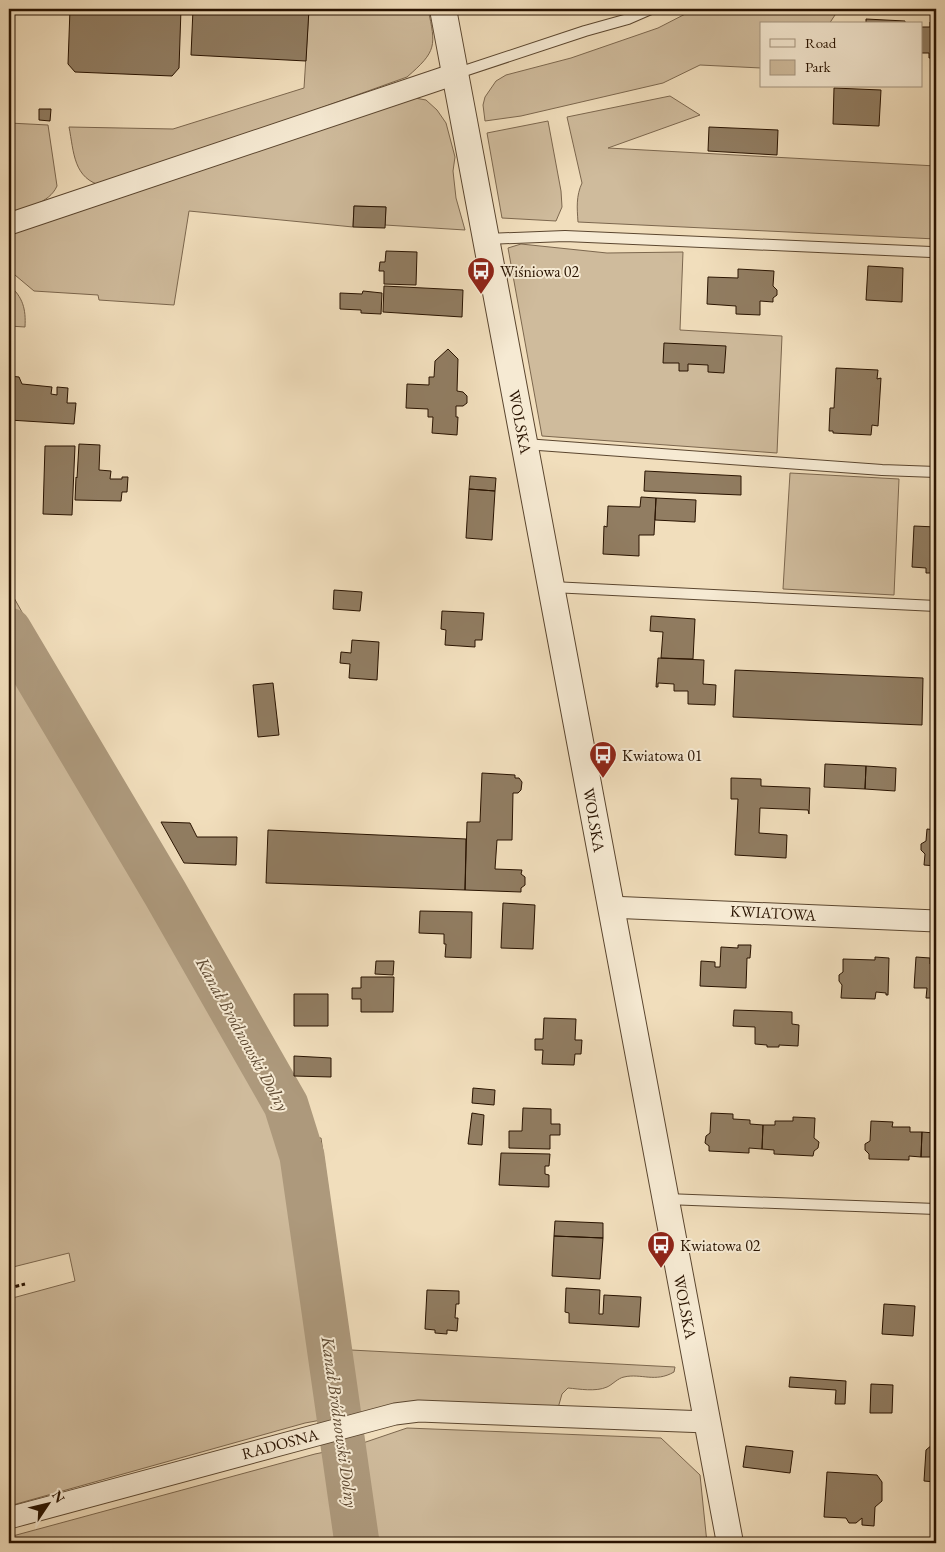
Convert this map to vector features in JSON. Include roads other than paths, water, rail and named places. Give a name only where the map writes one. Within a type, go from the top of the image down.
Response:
[{"type":"street","name":"WOLSKA","points":[[443,9],[609,907],[730,1543]]},
{"type":"street","points":[[9,224],[455,74]]},
{"type":"street","name":"KWIATOWA","points":[[609,907],[936,921]]},
{"type":"street","name":"RADOSNA","points":[[9,1518],[395,1414],[419,1411],[707,1422]]},
{"type":"lane","points":[[455,74],[651,9]]},
{"type":"lane","points":[[486,239],[565,236],[931,252]]},
{"type":"lane","points":[[524,444],[882,470],[936,472]]},
{"type":"lane","points":[[551,587],[936,606]]},
{"type":"lane","points":[[665,1199],[936,1209]]},
{"type":"waterway","name":"Kanał Bródnowski Dolny","points":[[9,630],[165,893],[286,1105],[302,1156],[357,1543]]},
{"type":"place","name":"Wiśniowa 02","points":[[481,295]]},
{"type":"place","name":"Kwiatowa 01","points":[[603,779]]},
{"type":"place","name":"Kwiatowa 02","points":[[661,1269]]}]
